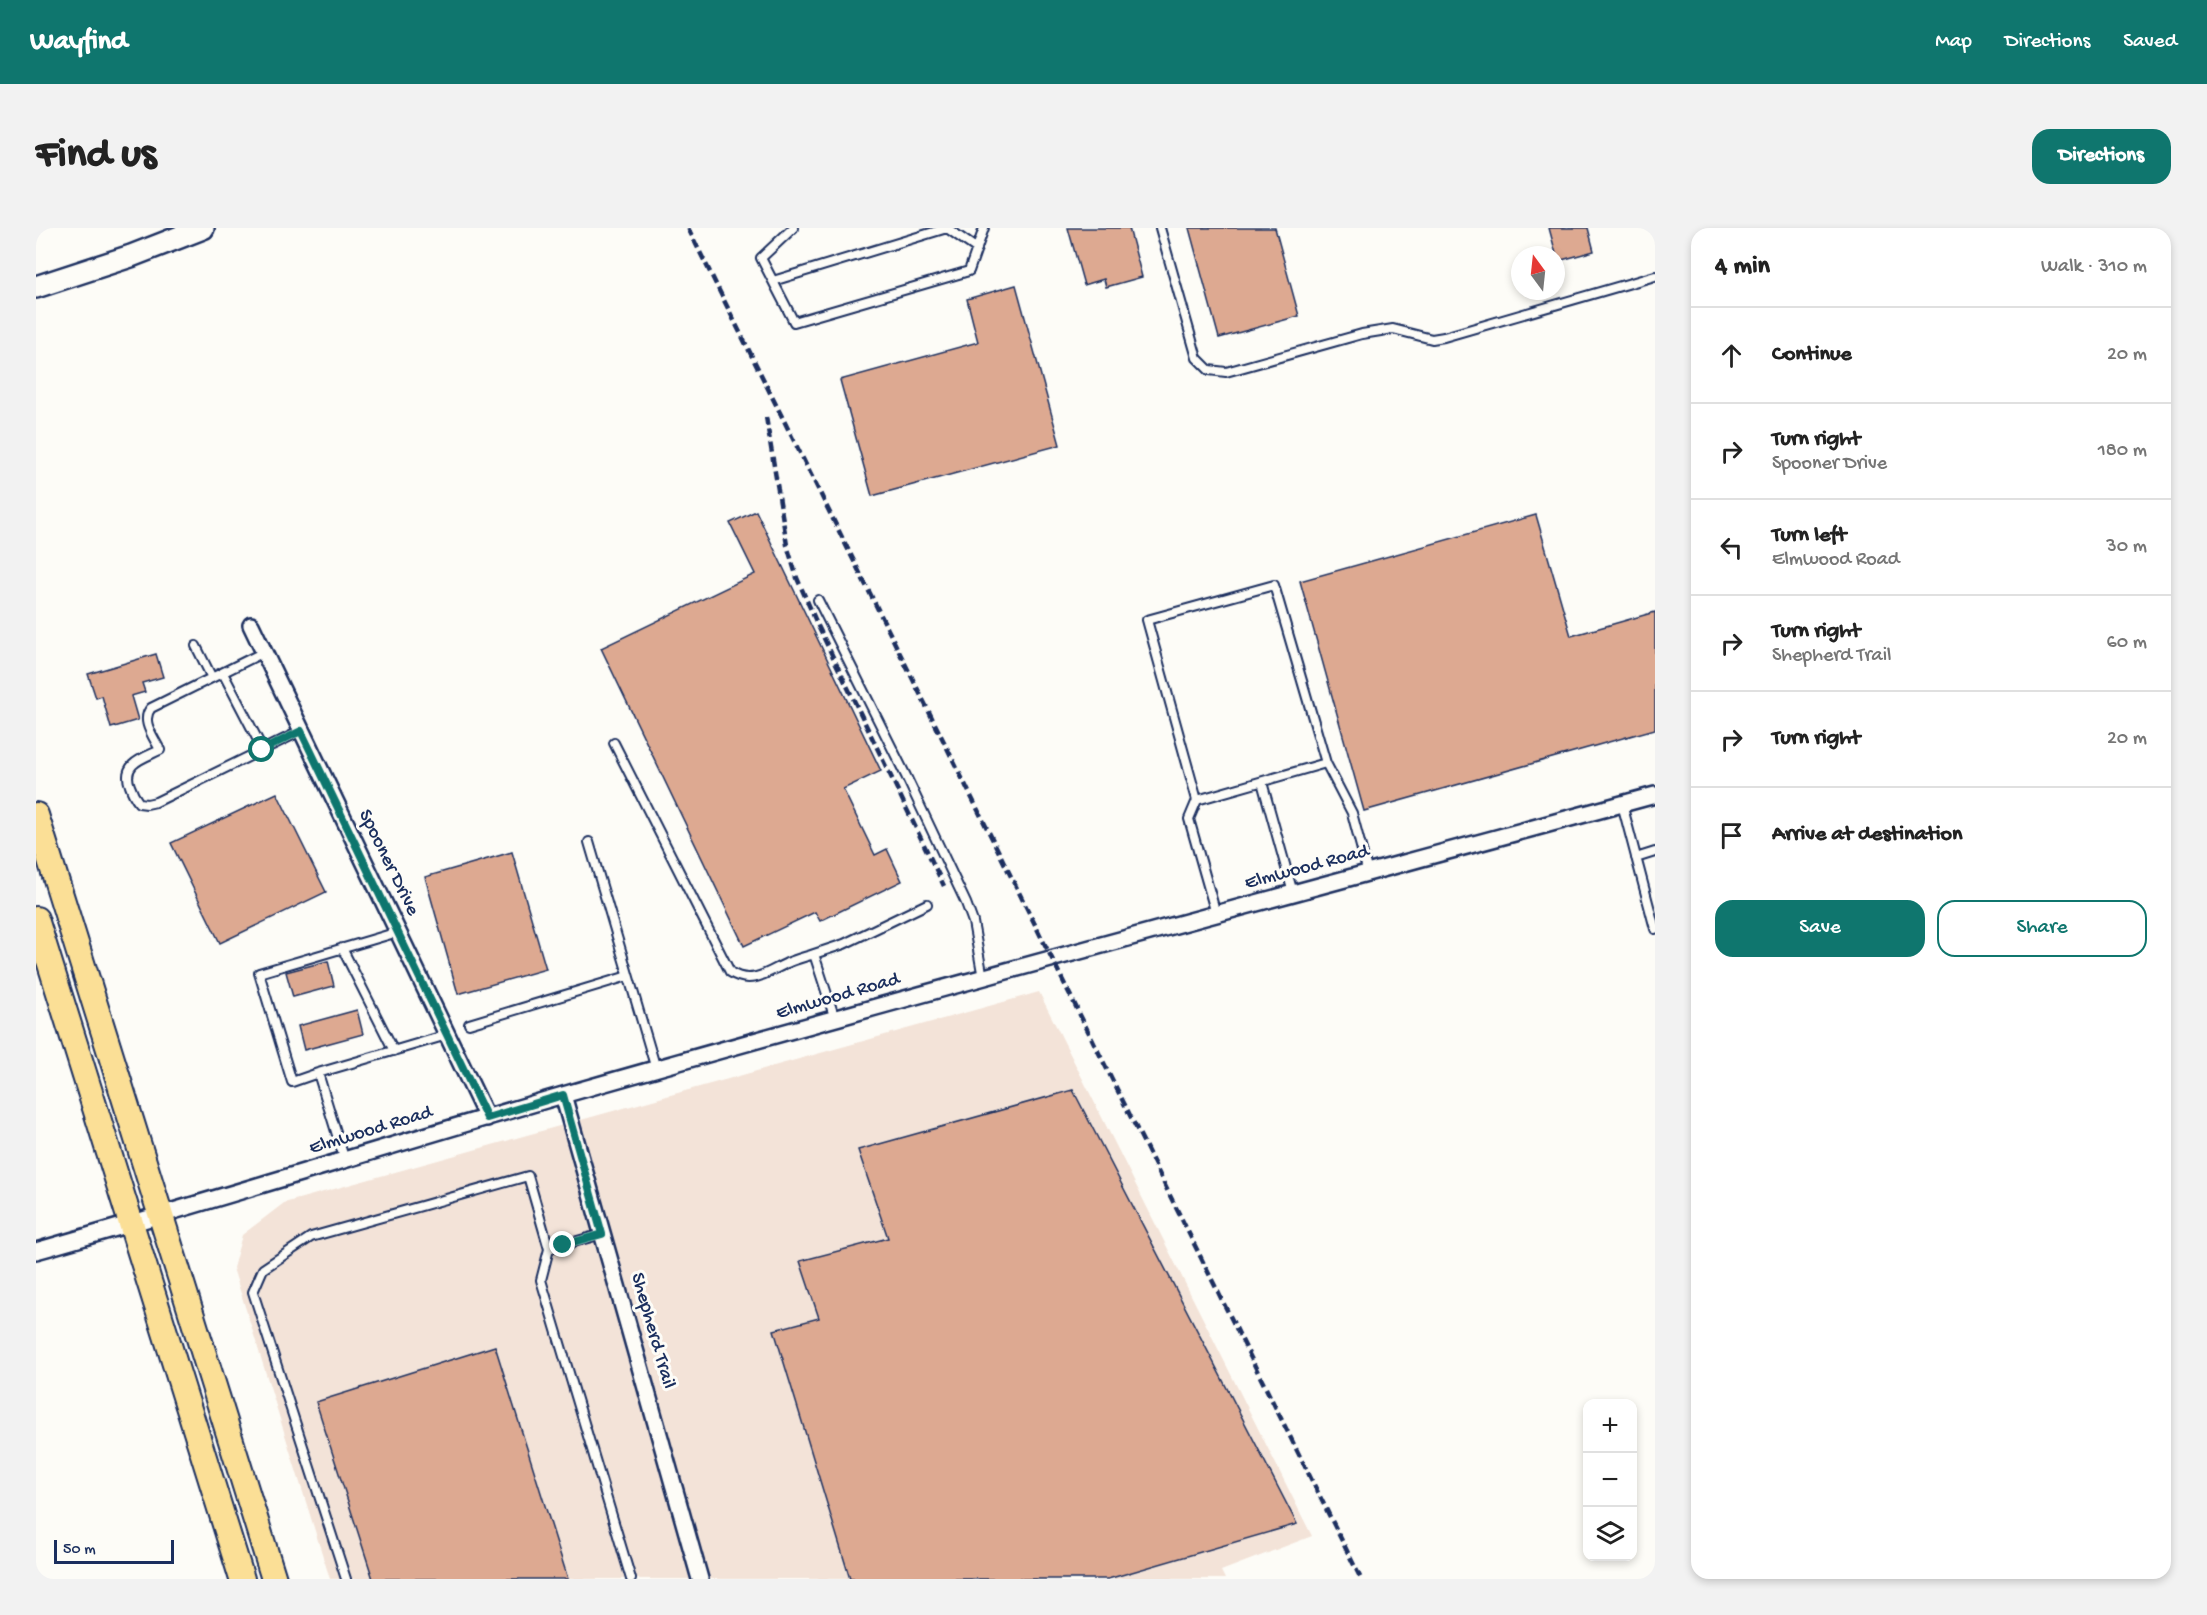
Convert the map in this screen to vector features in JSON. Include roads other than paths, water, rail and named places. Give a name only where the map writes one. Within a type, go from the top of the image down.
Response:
[{"type":"main road","points":[[36,287],[131,256],[203,228]]},
{"type":"main road","points":[[36,815],[274,1579]]},
{"type":"main road","points":[[36,919],[242,1579]]},
{"type":"street","name":"Spooner Drive","points":[[251,626],[487,1118]]},
{"type":"street","name":"Elmwood Road","points":[[36,1251],[161,1216],[563,1095],[1655,795]]},
{"type":"street","name":"Shepherd Trail","points":[[563,1095],[700,1579]]},
{"type":"lane","points":[[793,228],[761,258],[794,322],[969,271],[984,228]]},
{"type":"lane","points":[[773,281],[947,228],[976,249]]},
{"type":"lane","points":[[1161,228],[1197,358],[1209,370],[1226,372],[1362,334],[1393,329],[1432,339],[1444,337],[1655,276]]},
{"type":"lane","points":[[1216,914],[1189,819],[1197,800],[1147,620],[1274,585],[1326,763],[1352,813],[1368,873]]},
{"type":"lane","points":[[818,600],[906,776],[966,903],[973,922],[983,978]]},
{"type":"lane","points":[[196,645],[212,678]]},
{"type":"lane","points":[[264,652],[151,708],[146,714],[146,721],[160,750],[132,764],[128,769],[127,777],[136,799],[140,803],[156,802],[301,731]]},
{"type":"lane","points":[[223,673],[262,750]]},
{"type":"lane","points":[[614,743],[730,972],[737,977],[752,979],[790,961],[844,945],[927,904]]},
{"type":"lane","points":[[1197,800],[1326,763]]},
{"type":"lane","points":[[1262,782],[1293,893]]},
{"type":"lane","points":[[1622,804],[1655,929]]},
{"type":"lane","points":[[589,842],[656,1070]]},
{"type":"lane","points":[[1636,858],[1655,852]]},
{"type":"lane","points":[[398,932],[259,973],[292,1082],[447,1035]]},
{"type":"lane","points":[[342,948],[394,1051]]},
{"type":"lane","points":[[814,954],[835,1019]]},
{"type":"lane","points":[[469,1024],[628,976]]},
{"type":"lane","points":[[318,1074],[345,1161]]},
{"type":"lane","points":[[346,1579],[253,1293],[263,1269],[311,1237],[528,1176],[549,1249],[541,1280],[631,1579]]},
{"type":"lane","points":[[549,1249],[602,1234]]},
{"type":"railway","points":[[688,228],[1361,1579]]},
{"type":"railway","points":[[766,417],[787,545],[797,578],[944,886]]}]
